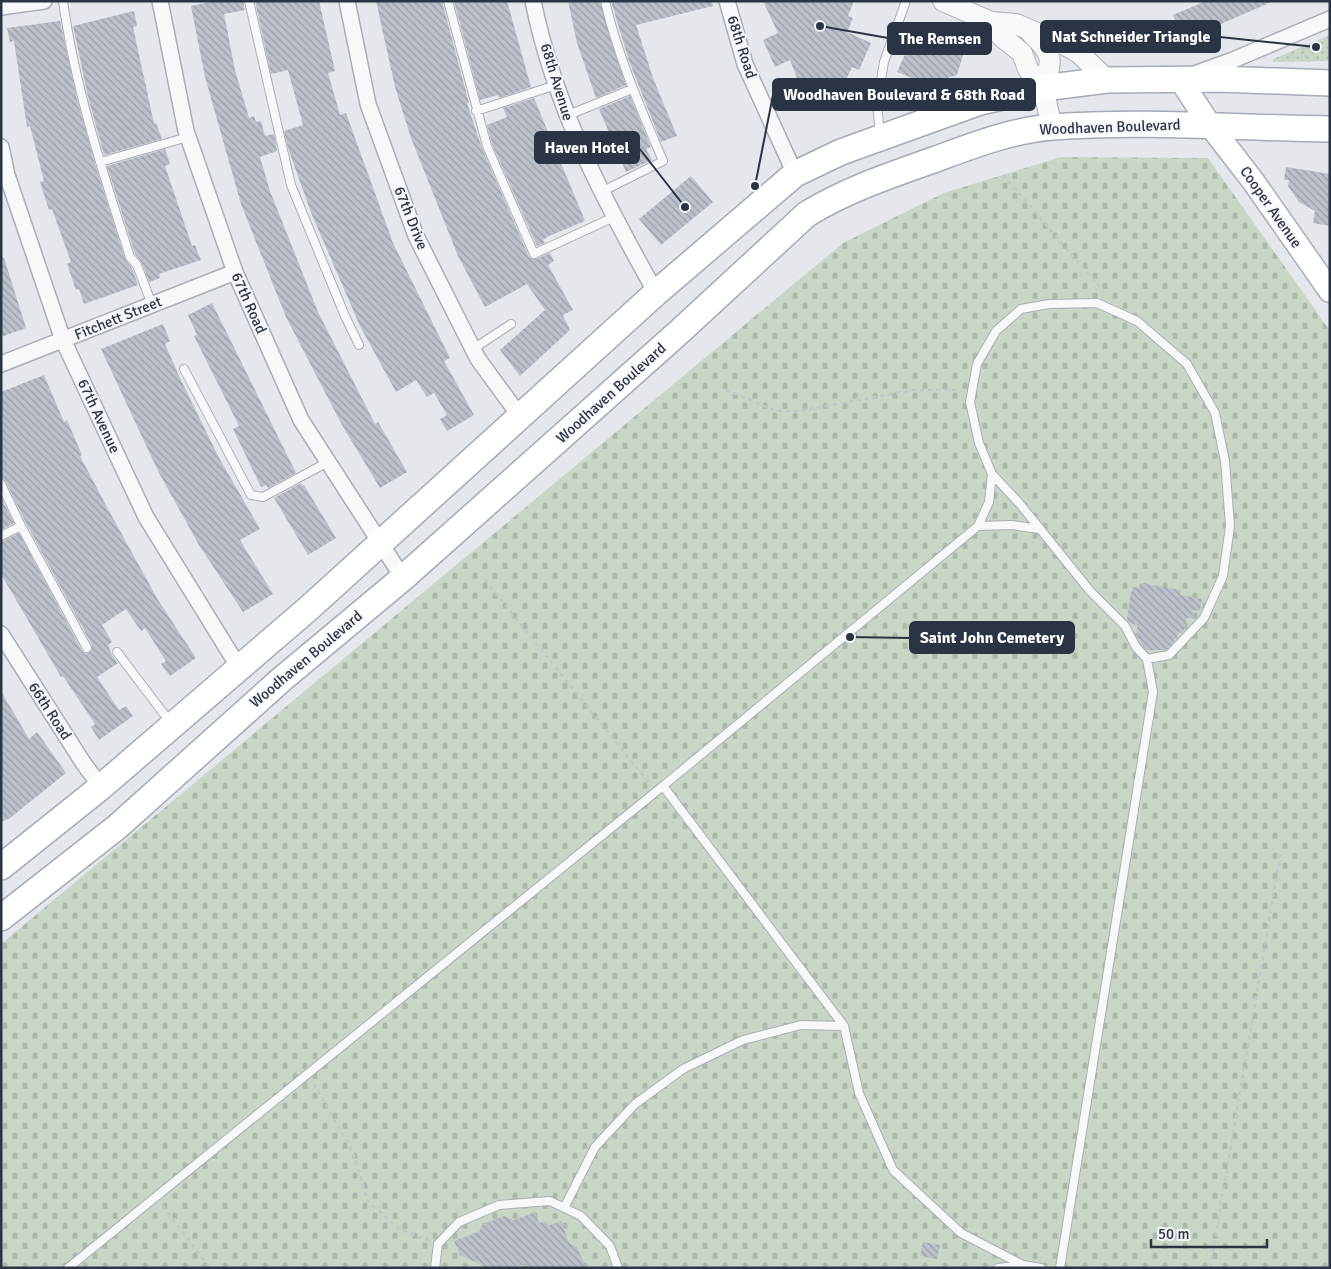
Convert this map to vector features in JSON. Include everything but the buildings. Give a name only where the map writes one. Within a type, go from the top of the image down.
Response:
[{"type":"main road","points":[[1,868],[101,787],[238,666],[309,608],[379,542],[448,484],[519,415],[656,293],[795,174],[841,152],[980,102],[1043,88],[1107,80],[1180,79],[1330,83]]},
{"type":"main road","name":"Cooper Avenue","points":[[1180,79],[1209,124],[1253,181],[1330,291]]},
{"type":"main road","name":"Woodhaven Boulevard","points":[[1,918],[117,827],[282,679],[402,578],[678,333],[807,214],[838,195],[974,145],[1014,133],[1052,127],[1162,123],[1209,124],[1243,128],[1330,129]]},
{"type":"street","points":[[1,7],[44,1]]},
{"type":"street","name":"67th Road","points":[[160,1],[188,137],[235,272],[301,420],[402,578]]},
{"type":"street","name":"67th Drive","points":[[347,1],[368,104],[416,236],[473,349],[519,415]]},
{"type":"street","name":"68th Avenue","points":[[533,1],[566,116],[601,192],[656,293]]},
{"type":"street","name":"68th Road","points":[[727,1],[745,64],[795,174]]},
{"type":"street","points":[[943,1],[991,22],[1016,24],[1079,53],[1107,80]]},
{"type":"street","points":[[1180,79],[1233,60],[1330,19]]},
{"type":"street","points":[[991,22],[1002,37],[1022,53],[1028,69],[1043,88],[1052,127]]},
{"type":"street","points":[[1025,28],[1046,49],[1050,58],[1051,65],[1043,88]]},
{"type":"street","name":"67th Avenue","points":[[1,148],[7,175],[63,340],[146,517],[238,666]]},
{"type":"street","name":"Fitchett Street","points":[[1,364],[235,272]]},
{"type":"street","name":"66th Road","points":[[1,634],[84,764],[101,787]]},
{"type":"lane","points":[[62,1],[66,30],[100,162],[130,257],[137,265],[152,304]]},
{"type":"lane","points":[[249,1],[291,185],[345,316],[359,345]]},
{"type":"lane","points":[[448,1],[476,111],[487,146],[534,254],[614,217]]},
{"type":"lane","points":[[601,192],[662,161],[632,89],[611,28],[605,1]]},
{"type":"lane","points":[[880,138],[877,104],[884,62],[906,1]]},
{"type":"lane","points":[[476,111],[556,85]]},
{"type":"lane","points":[[566,116],[632,89]]},
{"type":"lane","points":[[100,162],[188,137]]},
{"type":"lane","points":[[1060,1268],[1153,692],[1147,658],[1136,647],[1124,626],[1090,591],[1020,504],[992,474],[979,443],[970,402],[976,364],[996,331],[1021,309],[1049,304],[1098,303],[1137,320],[1187,364],[1215,413],[1225,461],[1230,526],[1223,576],[1204,618],[1169,655],[1147,658]]},
{"type":"lane","points":[[473,349],[510,324]]},
{"type":"lane","points":[[184,369],[251,496],[264,497],[328,462]]},
{"type":"lane","points":[[68,1268],[656,792],[978,526],[989,502],[992,474]]},
{"type":"lane","points":[[1,484],[21,526],[87,648]]},
{"type":"lane","points":[[978,526],[1012,525],[1039,529]]},
{"type":"lane","points":[[1,536],[21,526]]},
{"type":"lane","points":[[117,652],[172,726]]},
{"type":"lane","points":[[663,786],[844,1026],[859,1093],[893,1170],[961,1233],[1023,1265]]},
{"type":"lane","points":[[564,1208],[595,1147],[636,1104],[683,1069],[743,1040],[801,1024],[844,1026]]},
{"type":"lane","points":[[435,1268],[438,1244],[459,1222],[499,1205],[550,1201],[581,1216],[610,1246],[618,1268]]},
{"type":"lane","points":[[998,1268],[1023,1265],[1041,1268]]},
{"type":"path","points":[[1301,45],[1310,64]]},
{"type":"path","points":[[1003,175],[1104,292]]},
{"type":"path","points":[[726,390],[776,411],[799,411],[913,390],[972,389]]},
{"type":"path","points":[[485,580],[656,792]]},
{"type":"path","points":[[1210,1268],[1281,851]]},
{"type":"path","points":[[308,1074],[353,1153],[368,1200],[399,1229],[438,1244]]},
{"type":"path","points":[[156,1196],[210,1268]]},
{"type":"green space","points":[[1330,35],[1330,61],[1273,62],[1273,59]]},
{"type":"green space","points":[[1061,157],[1208,158],[1330,331],[1330,1268],[1,1268],[1,944],[843,243],[944,193]]},
{"type":"place","name":"The Remsen","points":[[820,26]]},
{"type":"place","name":"Nat Schneider Triangle","points":[[1316,47]]},
{"type":"place","name":"Woodhaven Boulevard & 68th Road","points":[[755,186]]},
{"type":"place","name":"Haven Hotel","points":[[685,207]]},
{"type":"place","name":"Saint John Cemetery","points":[[850,637]]}]
